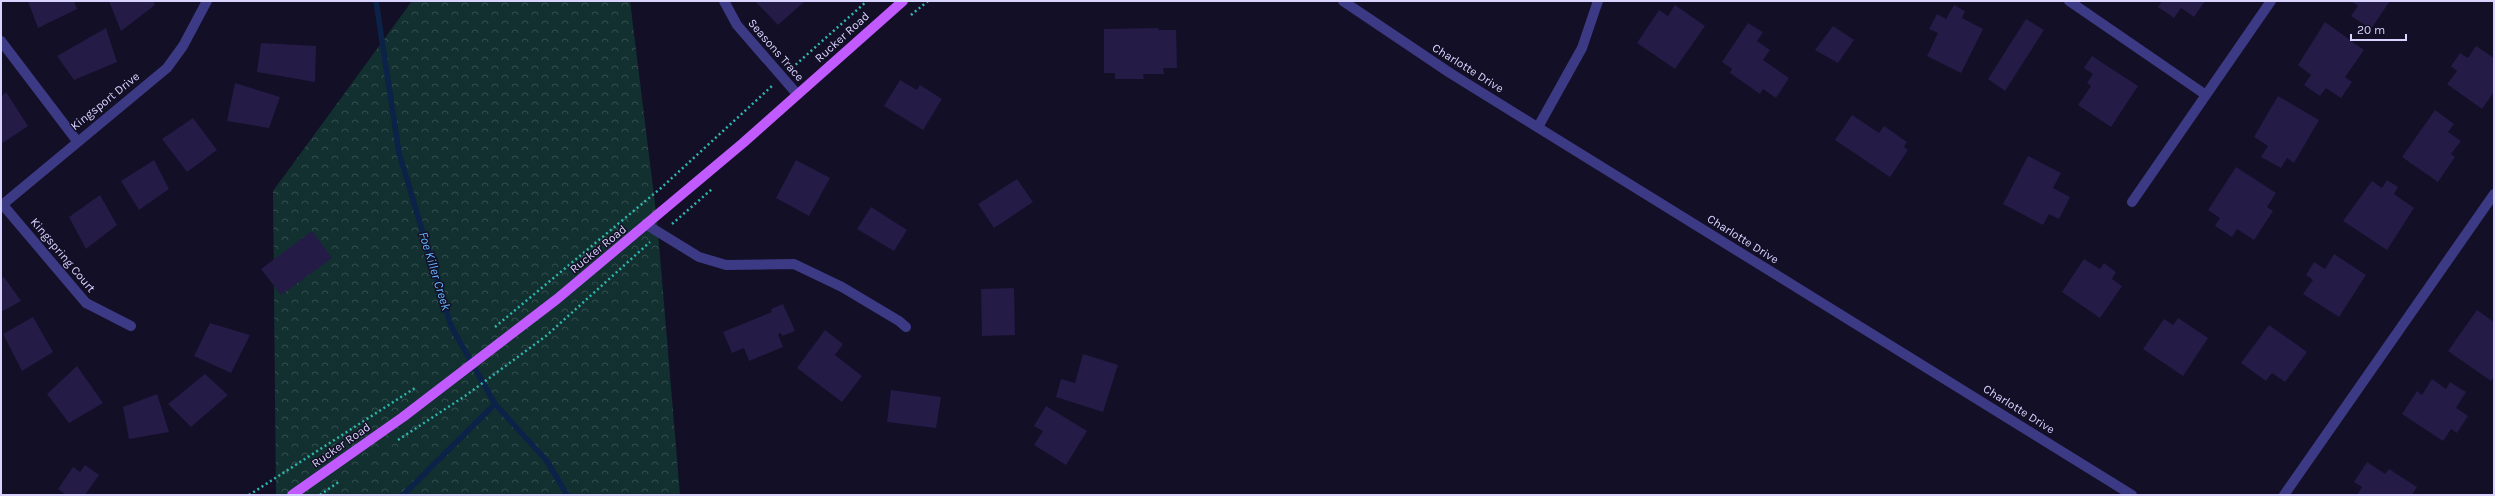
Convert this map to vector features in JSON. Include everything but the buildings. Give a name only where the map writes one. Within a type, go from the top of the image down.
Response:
[{"type":"main road","name":"Rucker Road","points":[[292,495],[452,380],[647,225],[903,1]]},
{"type":"street","name":"Kingsport Drive","points":[[2,206],[77,141],[167,68],[183,46],[207,1]]},
{"type":"street","name":"Seasons Trace","points":[[724,1],[736,25],[798,94]]},
{"type":"street","name":"Charlotte Drive","points":[[1343,1],[1450,73],[2132,495]]},
{"type":"street","points":[[1538,127],[1582,48],[1598,1]]},
{"type":"street","points":[[2069,1],[2206,95]]},
{"type":"street","points":[[2132,202],[2271,1]]},
{"type":"street","points":[[1,41],[77,141]]},
{"type":"street","points":[[2284,495],[2494,194]]},
{"type":"street","name":"Kingspring Court","points":[[2,206],[86,303],[131,326]]},
{"type":"street","points":[[647,225],[699,257],[726,265],[794,264],[842,287],[899,320],[906,327]]},
{"type":"path","points":[[489,331],[661,188],[867,1]]},
{"type":"path","points":[[395,442],[465,396],[513,360]]},
{"type":"path","points":[[249,495],[417,386]]},
{"type":"path","points":[[320,495],[345,477]]},
{"type":"green space","points":[[412,1],[630,1],[657,220],[680,495],[276,495],[273,191]]},
{"type":"waterway","name":"Foe Killer Creek","points":[[376,1],[399,153],[451,326],[495,404],[403,495]]},
{"type":"waterway","points":[[495,404],[547,461],[567,495]]}]
